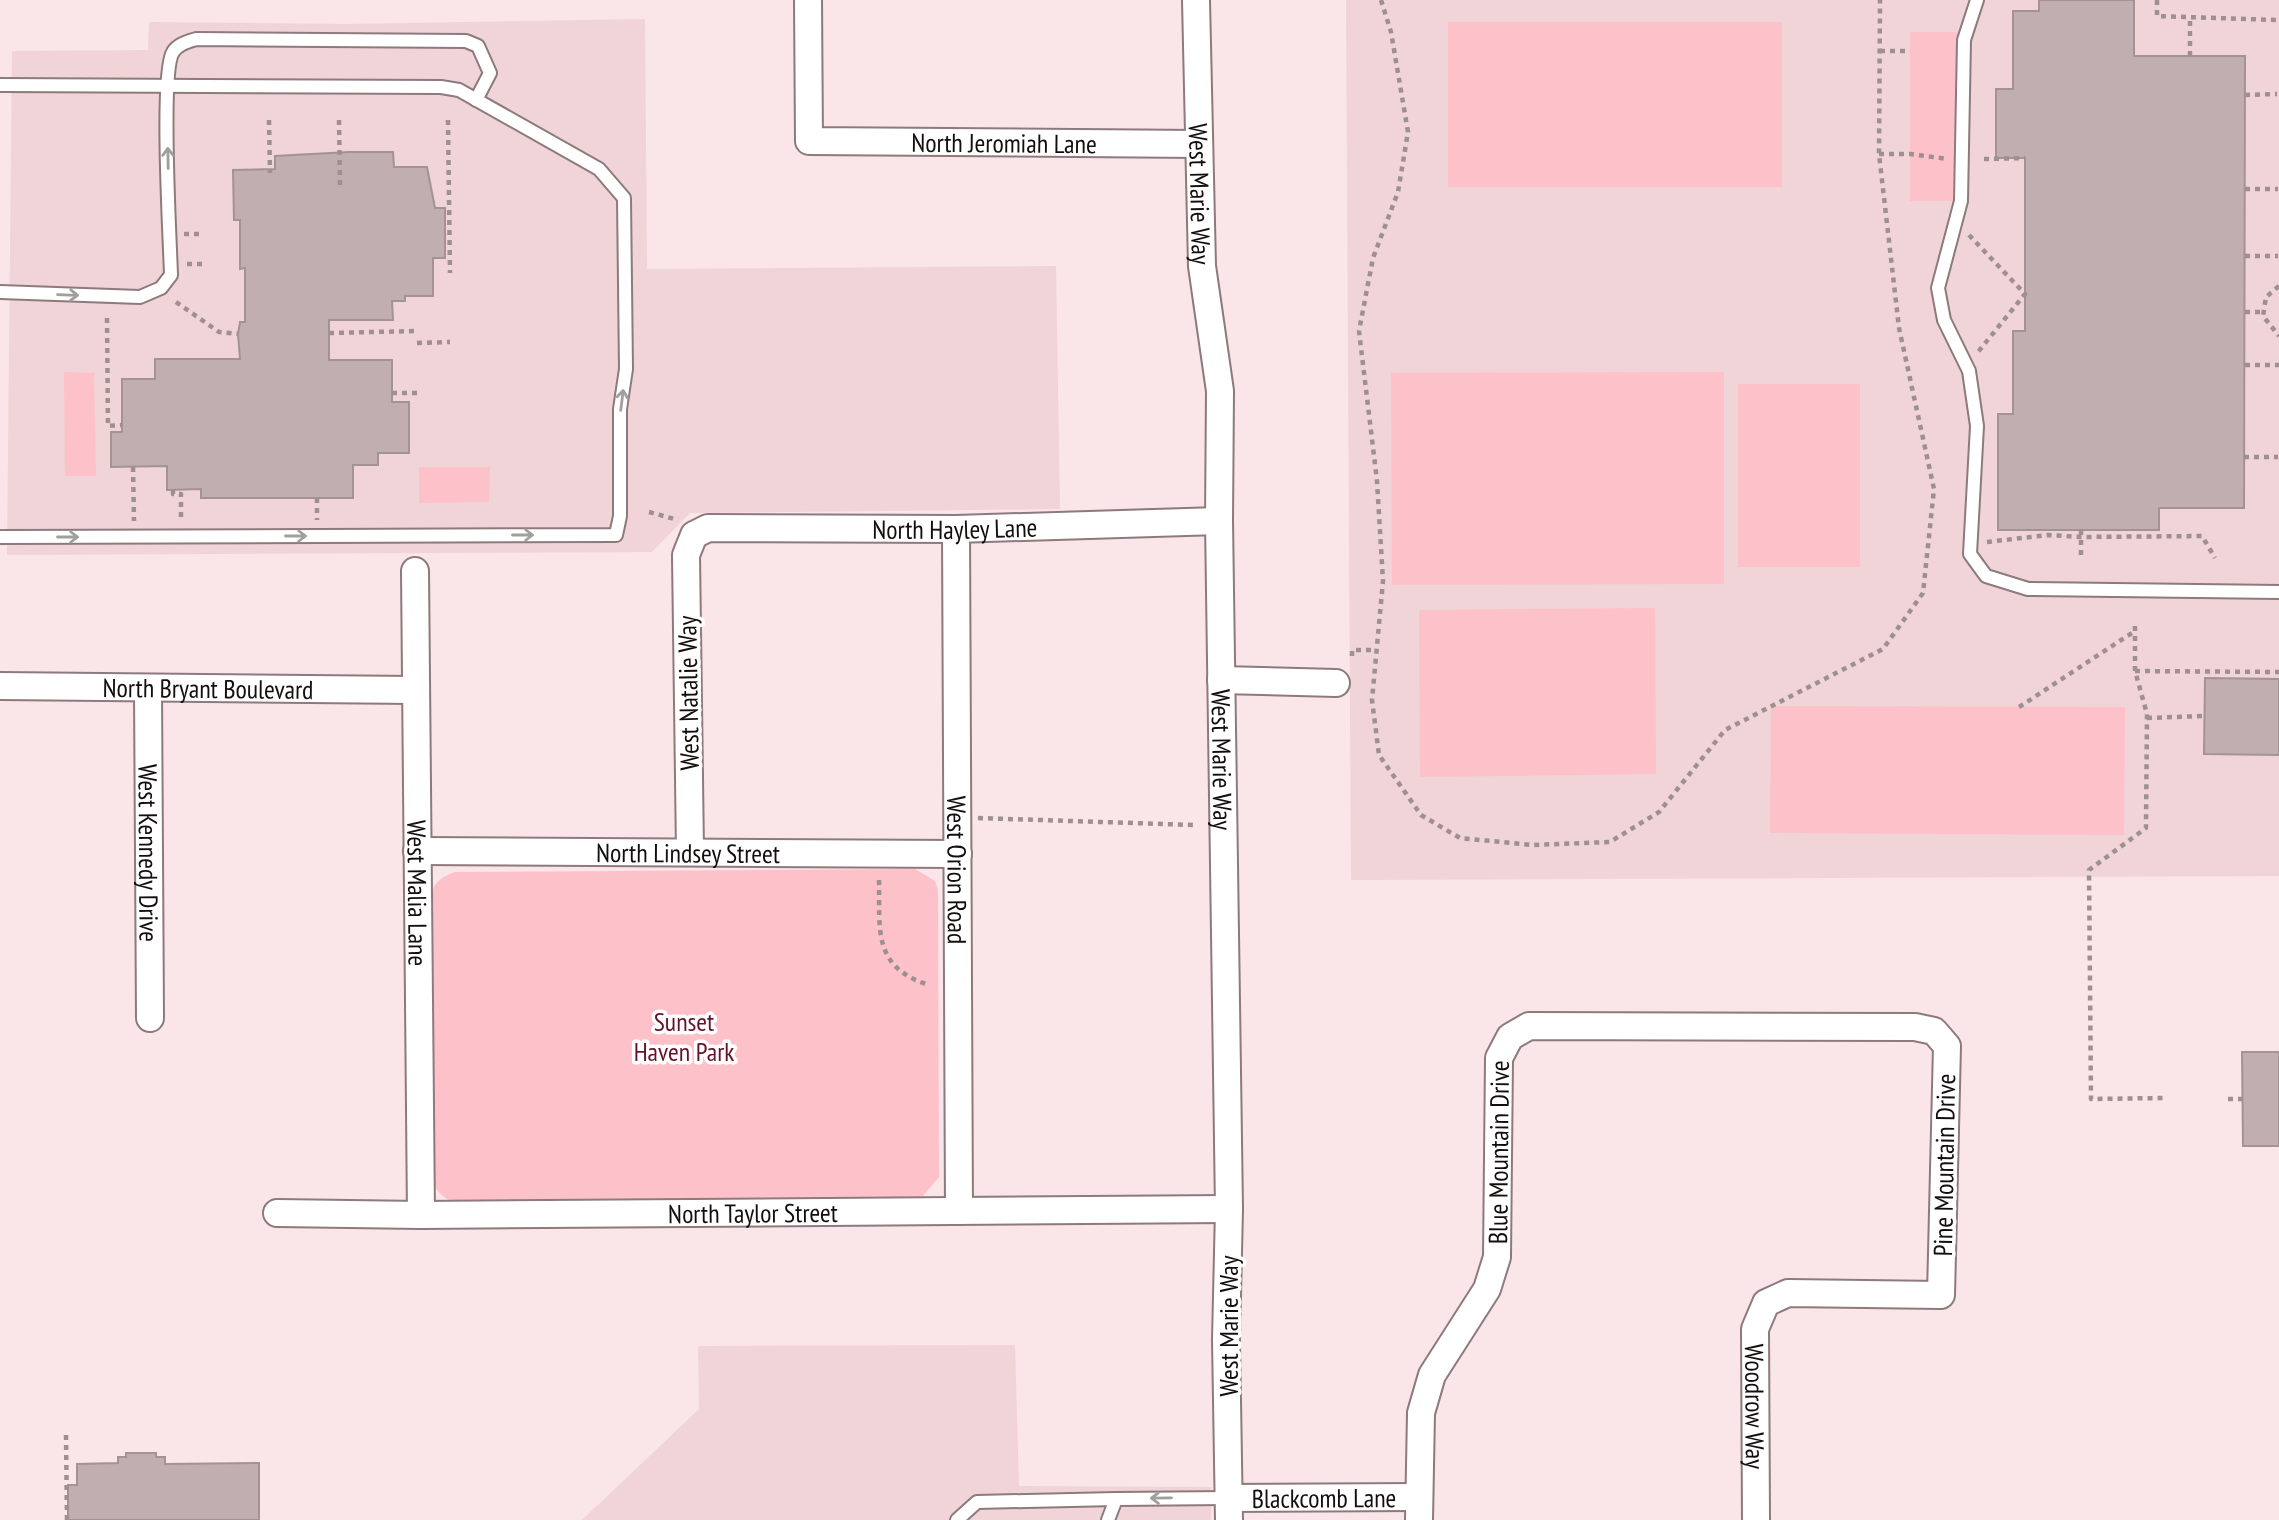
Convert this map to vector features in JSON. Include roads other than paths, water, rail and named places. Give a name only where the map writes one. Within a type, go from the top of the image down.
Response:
[{"type":"street","name":"North Jeromiah Lane","points":[[808,0],[808,141],[1199,145]]},
{"type":"street","name":"West Marie Way","points":[[1196,0],[1202,266],[1220,391],[1219,522],[1229,1209],[1226,1340],[1229,1509]]},
{"type":"street","name":"North Hayley Lane","points":[[690,528],[956,529],[1219,522]]},
{"type":"street","name":"West Natalie Way","points":[[690,528],[686,555],[690,852]]},
{"type":"street","name":"West Orion Road","points":[[956,529],[959,1211]]},
{"type":"street","name":"West Malia Lane","points":[[415,571],[421,1215]]},
{"type":"street","points":[[1221,680],[1336,683]]},
{"type":"street","name":"North Bryant Boulevard","points":[[0,686],[415,690]]},
{"type":"street","name":"West Kennedy Drive","points":[[148,689],[150,1018]]},
{"type":"street","name":"North Lindsey Street","points":[[417,850],[958,854]]},
{"type":"street","name":"Blue Mountain Drive","points":[[1419,1508],[1421,1413],[1432,1375],[1487,1289],[1497,1256],[1499,1058],[1510,1037],[1529,1026],[1915,1027],[1934,1031],[1940,1036]]},
{"type":"street","name":"Pine Mountain Drive","points":[[1940,1036],[1947,1046],[1941,1295]]},
{"type":"street","name":"North Taylor Street","points":[[277,1213],[421,1215],[1229,1209]]},
{"type":"street","name":"Woodrow Way","points":[[1756,1520],[1755,1329],[1766,1303],[1788,1293],[1941,1295]]},
{"type":"street","name":"Blackcomb Lane","points":[[1229,1509],[1419,1508]]},
{"type":"lane","points":[[1978,0],[1964,40],[1961,201],[1938,288],[1944,320],[1966,366],[1978,426],[1970,554],[1986,576],[2028,589],[2279,592]]},
{"type":"lane","points":[[0,292],[140,297],[161,288],[171,275],[166,85],[172,53],[181,44],[196,39],[466,41],[478,46],[490,73],[477,100]]},
{"type":"lane","points":[[0,85],[459,89],[599,169],[624,198],[626,369],[620,409],[620,516],[616,535],[0,537]]},
{"type":"lane","points":[[957,1520],[977,1502],[1116,1499],[1229,1509]]},
{"type":"lane","points":[[1108,1520],[1116,1499]]},
{"type":"park label","name":"Sunset Haven Park","points":[[684,1036]]}]
